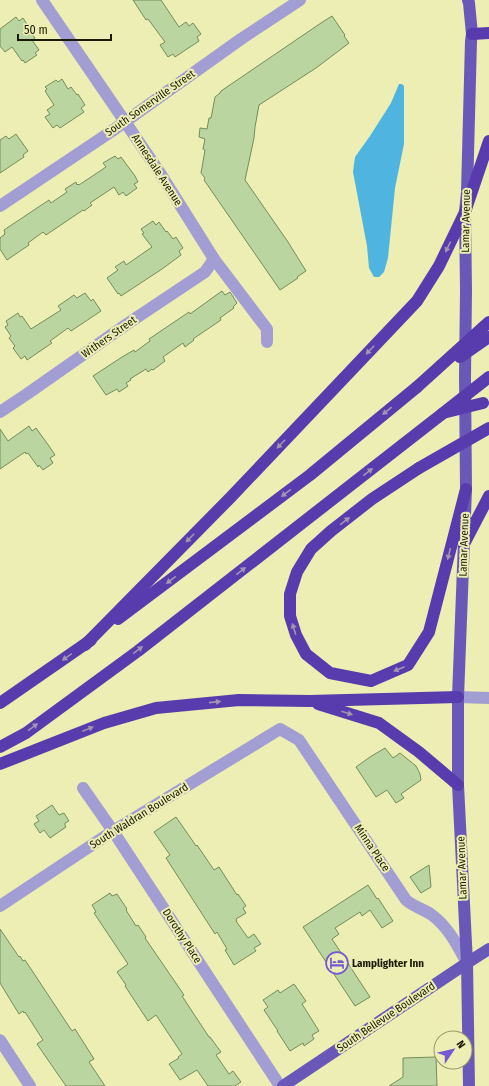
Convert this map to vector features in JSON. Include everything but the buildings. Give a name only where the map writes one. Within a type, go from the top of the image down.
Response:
[{"type":"highway","points":[[472,34],[489,33]]},
{"type":"highway","points":[[84,645],[230,498],[417,301],[439,266],[465,212],[489,141]]},
{"type":"highway","points":[[0,704],[84,645],[310,475],[417,387],[489,322]]},
{"type":"highway","points":[[417,387],[489,337]]},
{"type":"highway","points":[[0,747],[26,733],[138,651],[489,377]]},
{"type":"highway","points":[[442,414],[489,400]]},
{"type":"highway","points":[[466,489],[429,632],[408,665],[371,681],[330,673],[306,654],[296,636],[290,616],[290,594],[297,572],[311,549],[331,531],[372,499],[419,468],[489,428]]},
{"type":"highway","points":[[464,544],[489,496]]},
{"type":"highway","points":[[0,764],[104,723],[156,708],[239,700],[310,701],[458,697]]},
{"type":"highway","points":[[310,701],[379,723],[419,752],[458,785]]},
{"type":"main road","name":"Lamar Avenue","points":[[469,1],[472,34],[467,192],[465,212],[466,489],[458,697],[458,785],[467,963],[469,1086]]},
{"type":"main road","name":"South Bellevue Boulevard","points":[[282,1086],[489,949]]},
{"type":"street","name":"Annesdale Avenue","points":[[42,0],[160,173],[214,259],[267,329],[267,342]]},
{"type":"street","name":"South Somerville Street","points":[[0,206],[125,121],[241,39],[300,0]]},
{"type":"street","name":"Withers Street","points":[[0,412],[205,272],[214,259]]},
{"type":"street","points":[[458,697],[489,698]]},
{"type":"street","name":"South Waldran Boulevard","points":[[0,906],[114,831],[280,729]]},
{"type":"street","name":"Minna Place","points":[[280,729],[299,740],[406,900],[412,905],[431,914],[443,925],[454,940],[467,963]]},
{"type":"street","name":"Dorothy Place","points":[[83,788],[114,831],[282,1086]]},
{"type":"street","points":[[0,1040],[30,1086]]},
{"type":"water","points":[[399,84],[404,86],[404,144],[395,188],[388,258],[384,272],[379,277],[374,277],[369,268],[367,246],[353,172],[355,157],[391,103]]},
{"type":"place","name":"Lamplighter Inn","points":[[337,963]]}]
